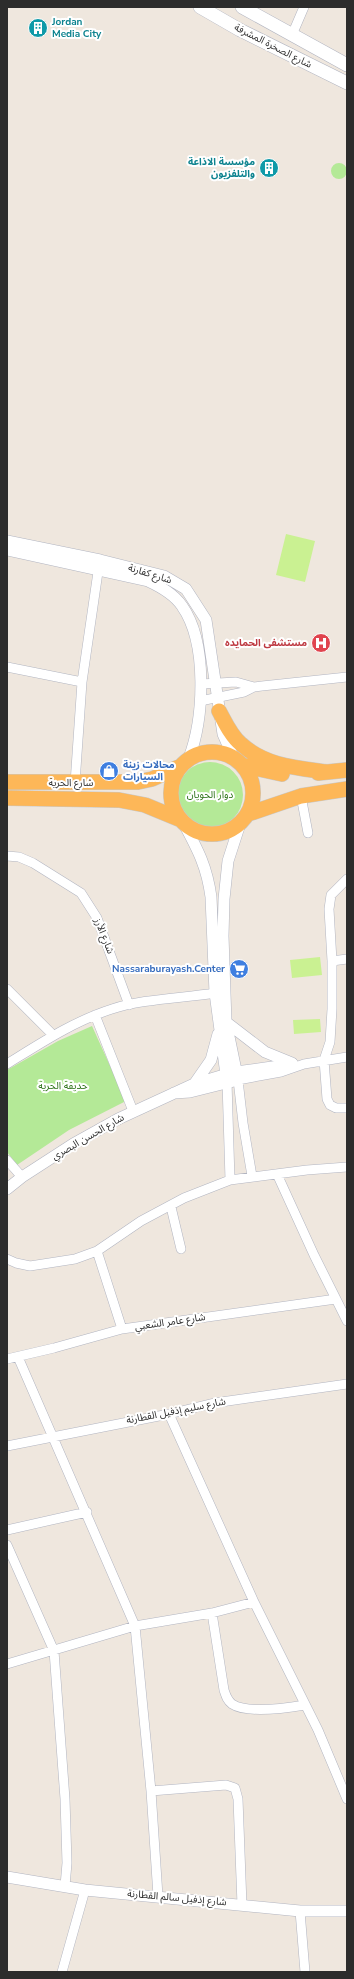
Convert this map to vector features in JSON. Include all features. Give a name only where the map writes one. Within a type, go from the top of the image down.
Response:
[{"type":"highway","points":[[218,704],[240,744],[256,755],[281,765],[328,772]]},
{"type":"highway","points":[[347,770],[297,775],[268,772],[238,762],[223,754],[212,752],[200,754],[185,762],[172,781],[170,798],[173,809],[181,821],[196,832],[206,834],[226,832],[244,819],[301,796],[347,789]]},
{"type":"highway","name":"شارع الحرية","points":[[7,782],[138,782],[152,779],[185,762]]},
{"type":"highway","points":[[238,762],[248,774],[252,789],[252,804],[244,819]]},
{"type":"highway","name":"شارع الحرية","points":[[7,798],[119,800],[145,805],[181,821]]},
{"type":"main road","name":"شارع الصخرة المشرفة","points":[[200,7],[240,30],[347,83]]},
{"type":"main road","name":"شارع الصخرة المشرفة","points":[[242,7],[347,65]]},
{"type":"street","points":[[292,35],[304,7]]},
{"type":"street","name":"شارع كفارنة","points":[[7,541],[99,564],[148,581],[162,587],[182,605],[190,620],[194,635],[201,684],[196,740],[185,762]]},
{"type":"street","name":"شارع كفارنة","points":[[7,550],[99,564],[164,576],[186,590],[206,620],[210,638],[223,734],[238,762]]},
{"type":"street","points":[[75,783],[82,682],[99,564]]},
{"type":"street","points":[[7,667],[82,682]]},
{"type":"street","points":[[200,701],[218,704],[254,687],[347,677]]},
{"type":"street","points":[[201,684],[242,683],[254,687]]},
{"type":"street","points":[[301,796],[308,833]]},
{"type":"street","points":[[194,1084],[204,1072],[211,1060],[222,1026],[224,899],[228,861],[244,819]]},
{"type":"street","points":[[181,821],[201,855],[209,882],[215,993],[243,1123],[252,1176]]},
{"type":"street","name":"شارع الأرز","points":[[7,856],[19,857],[33,863],[81,893],[97,918],[129,1005]]},
{"type":"street","points":[[347,879],[331,895],[329,909],[332,961],[331,1032],[324,1060],[327,1099],[330,1105],[336,1108],[347,1108]]},
{"type":"street","points":[[332,961],[347,959]]},
{"type":"street","points":[[7,989],[53,1035]]},
{"type":"street","points":[[7,1064],[53,1035],[95,1015],[129,1005],[215,993]]},
{"type":"street","points":[[95,1015],[134,1111]]},
{"type":"street","points":[[222,1026],[265,1052],[292,1063]]},
{"type":"street","name":"شارع الحسن البصري","points":[[174,1093],[190,1092],[232,1077],[282,1072],[304,1064],[347,1057]]},
{"type":"street","name":"شارع الحسن البصري","points":[[7,1189],[22,1177],[73,1144],[134,1111],[194,1084],[292,1063],[304,1064]]},
{"type":"street","points":[[230,1180],[232,1077]]},
{"type":"street","points":[[7,1160],[22,1177]]},
{"type":"street","points":[[7,1259],[16,1263],[30,1266],[75,1259],[97,1251],[141,1221],[171,1207],[184,1198],[230,1180],[252,1176],[347,1167]]},
{"type":"street","points":[[277,1174],[314,1255],[347,1321]]},
{"type":"street","points":[[171,1207],[181,1249]]},
{"type":"street","points":[[97,1251],[122,1329]]},
{"type":"street","name":"شارع عامر الشعبي","points":[[7,1359],[122,1329],[336,1299]]},
{"type":"street","points":[[18,1357],[87,1512],[135,1626],[151,1791],[158,1896]]},
{"type":"street","name":"شارع سليم إذفيل القطارنة","points":[[7,1446],[169,1414],[214,1402],[347,1384]]},
{"type":"street","points":[[169,1414],[254,1602],[318,1730],[347,1799]]},
{"type":"street","points":[[7,1530],[87,1512]]},
{"type":"street","points":[[7,1545],[54,1651],[65,1798],[67,1863],[65,1886]]},
{"type":"street","points":[[7,1664],[135,1626],[212,1613],[254,1602]]},
{"type":"street","points":[[212,1613],[223,1685],[228,1700],[240,1708],[278,1708],[305,1705]]},
{"type":"street","points":[[151,1791],[226,1785],[235,1788],[238,1799],[242,1905]]},
{"type":"street","name":"شارع إذفيل سالم القطارنة","points":[[7,1877],[85,1890],[300,1911],[347,1911]]},
{"type":"street","points":[[62,1972],[85,1890]]},
{"type":"street","points":[[300,1911],[305,1972]]},
{"type":"green space","points":[[339,163],[345,165],[347,171],[345,177],[339,179],[333,177],[331,171],[333,165]]},
{"type":"green space","points":[[286,534],[315,541],[305,582],[276,575]]},
{"type":"green space","name":"دوار الحويان","points":[[210,762],[222,765],[233,772],[240,783],[243,795],[240,807],[233,818],[222,825],[210,828],[198,825],[187,818],[180,807],[177,795],[180,783],[187,772],[198,765]]},
{"type":"green space","points":[[320,957],[322,975],[292,978],[290,960]]},
{"type":"green space","points":[[320,1019],[321,1032],[294,1034],[293,1020]]},
{"type":"green space","name":"حديقة الحرية","points":[[92,1026],[126,1101],[69,1130],[17,1165],[7,1152],[7,1070],[58,1041]]},
{"type":"place","name":"Jordan Media City","points":[[38,28]]},
{"type":"place","name":"مؤسسة الاذاعة والتلفزيون","points":[[269,168]]},
{"type":"place","name":"مستشفى الحمايده","points":[[321,643]]},
{"type":"place","name":"محالات زينة السيارات","points":[[109,771]]},
{"type":"place","name":"Nassaraburayash.Center","points":[[239,969]]}]
